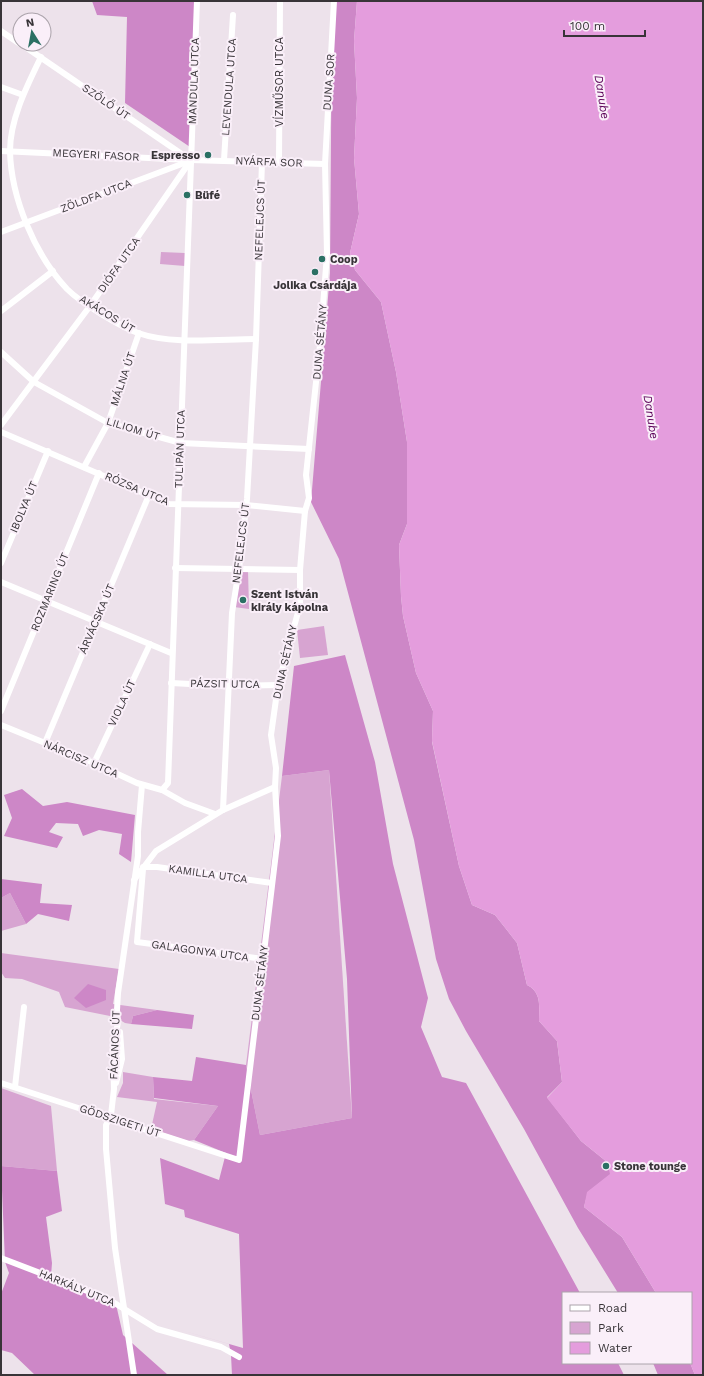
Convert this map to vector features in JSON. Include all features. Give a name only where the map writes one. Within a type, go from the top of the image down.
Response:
[{"type":"street","name":"MANDULA UTCA","points":[[190,187],[196,1]]},
{"type":"street","name":"VÍZMŰSOR UTCA","points":[[278,162],[280,1]]},
{"type":"street","name":"DUNA SOR","points":[[325,164],[334,1]]},
{"type":"street","name":"LEVENDULA UTCA","points":[[224,160],[233,15]]},
{"type":"street","name":"SZŐLŐ ÚT","points":[[1,31],[12,39]]},
{"type":"street","name":"SZŐLŐ ÚT","points":[[33,52],[191,160]]},
{"type":"street","name":"AKÁCOS ÚT","points":[[41,57],[23,95],[14,126],[10,151],[15,189],[26,222],[37,247],[53,271],[67,289],[90,306],[138,333],[184,339],[256,339]]},
{"type":"street","points":[[1,87],[23,95]]},
{"type":"street","name":"MEGYERI FASOR","points":[[1,150],[214,160]]},
{"type":"street","name":"ZÖLDFA UTCA","points":[[1,232],[191,160]]},
{"type":"street","name":"DIÓFA UTCA","points":[[1,425],[90,306],[191,160]]},
{"type":"street","name":"NYÁRFA SOR","points":[[214,160],[325,164]]},
{"type":"street","name":"NEFELEJCS ÚT","points":[[223,810],[232,613],[239,569],[246,505],[248,445],[256,339],[262,162]]},
{"type":"street","name":"DUNA SÉTÁNY","points":[[239,1160],[278,836],[274,787],[276,768],[271,735],[278,685],[300,605],[300,570],[305,511],[309,498],[306,475],[320,345],[327,254],[325,164]]},
{"type":"street","name":"TULIPÁN UTCA","points":[[162,790],[168,783],[171,653],[181,443],[190,187]]},
{"type":"street","points":[[1,311],[53,271]]},
{"type":"street","name":"MÁLNA ÚT","points":[[84,467],[108,423],[138,333]]},
{"type":"street","name":"LILIOM ÚT","points":[[1,352],[34,382],[108,423],[181,443],[309,448]]},
{"type":"street","name":"RÓZSA UTCA","points":[[1,432],[169,504],[246,505],[305,511]]},
{"type":"street","name":"IBOLYA ÚT","points":[[1,563],[48,451]]},
{"type":"street","name":"ROZMARING ÚT","points":[[1,711],[99,473]]},
{"type":"street","name":"ÁRVÁCSKA ÚT","points":[[45,743],[149,496]]},
{"type":"street","points":[[175,568],[300,570]]},
{"type":"street","points":[[1,582],[171,653]]},
{"type":"street","name":"VIOLA ÚT","points":[[94,763],[150,644]]},
{"type":"street","name":"PÁZSIT UTCA","points":[[171,683],[228,686],[278,685]]},
{"type":"street","name":"NÁRCISZ UTCA","points":[[1,725],[94,763],[142,785],[162,790],[185,804],[215,814]]},
{"type":"street","name":"FÁCÁNOS ÚT","points":[[134,1375],[115,1248],[106,1149],[106,1125],[111,1115],[114,1089],[113,1050],[118,1022],[118,993],[138,856],[138,832],[142,785]]},
{"type":"street","points":[[134,880],[156,851],[215,814],[274,787]]},
{"type":"street","points":[[138,856],[143,867]]},
{"type":"street","name":"KAMILLA UTCA","points":[[143,867],[164,868],[272,883]]},
{"type":"street","name":"GALAGONYA UTCA","points":[[143,867],[137,942],[263,959]]},
{"type":"street","points":[[15,1087],[24,1007]]},
{"type":"street","points":[[114,1089],[122,1059],[118,1022]]},
{"type":"street","name":"GÖDSZIGETI ÚT","points":[[1,1083],[239,1160]]},
{"type":"street","name":"HARKÁLY UTCA","points":[[1,1258],[108,1299],[124,1307],[157,1329],[221,1347],[239,1357]]},
{"type":"green space","points":[[161,252],[185,253],[185,266],[160,264]]},
{"type":"green space","points":[[240,570],[248,570],[249,609],[234,607]]},
{"type":"green space","points":[[324,626],[328,655],[300,658],[297,630]]},
{"type":"green space","points":[[329,770],[352,1118],[260,1135],[246,1065],[282,776]]},
{"type":"green space","points":[[10,893],[26,924],[1,931],[1,898]]},
{"type":"green space","points":[[1,953],[119,969],[113,1004],[157,1010],[133,1016],[131,1024],[125,1023],[115,1017],[65,1007],[59,992],[22,979],[5,978],[1,972]]},
{"type":"green space","points":[[123,1072],[153,1077],[154,1099],[218,1106],[194,1140],[188,1141],[151,1129],[157,1102],[117,1097],[123,1083]]},
{"type":"green space","points":[[1,1088],[51,1106],[57,1171],[1,1166]]},
{"type":"shaded area","points":[[92,1],[194,1],[193,149],[125,103],[127,17],[97,15]]},
{"type":"shaded area","points":[[332,1],[357,1],[354,41],[357,98],[354,158],[359,214],[350,253],[355,270],[381,302],[396,372],[407,442],[407,524],[399,545],[403,616],[416,673],[433,711],[432,742],[459,866],[472,905],[495,915],[517,943],[527,985],[532,988],[539,1000],[539,1021],[557,1041],[562,1082],[547,1097],[581,1141],[607,1162],[611,1174],[588,1192],[584,1207],[622,1237],[655,1292],[617,1292],[578,1228],[524,1129],[466,1031],[449,999],[436,959],[414,840],[339,559],[311,502],[330,273]]},
{"type":"shaded area","points":[[345,655],[375,762],[393,864],[428,998],[421,1027],[442,1077],[466,1083],[579,1292],[562,1292],[562,1364],[618,1364],[624,1375],[232,1375],[229,1344],[174,1328],[243,1348],[239,1234],[185,1217],[184,1210],[165,1204],[160,1158],[219,1180],[226,1153],[194,1140],[218,1106],[154,1098],[153,1077],[192,1081],[196,1057],[246,1065],[260,1135],[352,1118],[347,979],[329,770],[282,776],[294,666]]},
{"type":"shaded area","points":[[22,789],[43,806],[67,802],[135,815],[131,862],[119,854],[122,834],[99,830],[83,836],[78,824],[56,823],[49,832],[63,837],[57,848],[4,836],[12,818],[4,795]]},
{"type":"shaded area","points":[[1,879],[42,884],[40,903],[72,905],[69,921],[38,914],[26,924],[10,893],[1,898]]},
{"type":"shaded area","points":[[88,984],[106,990],[106,1000],[86,1008],[74,998]]},
{"type":"shaded area","points":[[157,1010],[194,1015],[192,1029],[131,1024],[133,1016]]},
{"type":"shaded area","points":[[1,1166],[57,1171],[62,1211],[46,1217],[52,1263],[51,1276],[115,1300],[123,1335],[168,1375],[35,1375],[12,1353],[1,1350],[1,1294],[9,1273],[5,1262]]},
{"type":"shaded area","points":[[653,1364],[690,1364],[695,1375],[658,1375]]},
{"type":"water","name":"Danube","points":[[357,1],[703,1],[703,1375],[695,1375],[690,1364],[692,1364],[692,1292],[655,1292],[622,1237],[584,1207],[587,1192],[610,1174],[607,1162],[581,1141],[547,1098],[562,1082],[557,1041],[539,1021],[539,1000],[532,988],[527,985],[517,943],[495,915],[472,905],[459,866],[432,741],[433,711],[416,673],[403,616],[399,545],[407,524],[407,442],[396,372],[381,302],[355,270],[350,253],[359,214],[354,158],[357,98],[354,41]]},
{"type":"place","name":"Espresso","points":[[208,155]]},
{"type":"place","name":"Büfé","points":[[187,195]]},
{"type":"place","name":"Coop","points":[[322,259]]},
{"type":"place","name":"Jolika Csárdája","points":[[315,272]]},
{"type":"place","name":"Szent István király kápolna","points":[[243,600]]},
{"type":"place","name":"Stone tounge","points":[[606,1166]]}]
